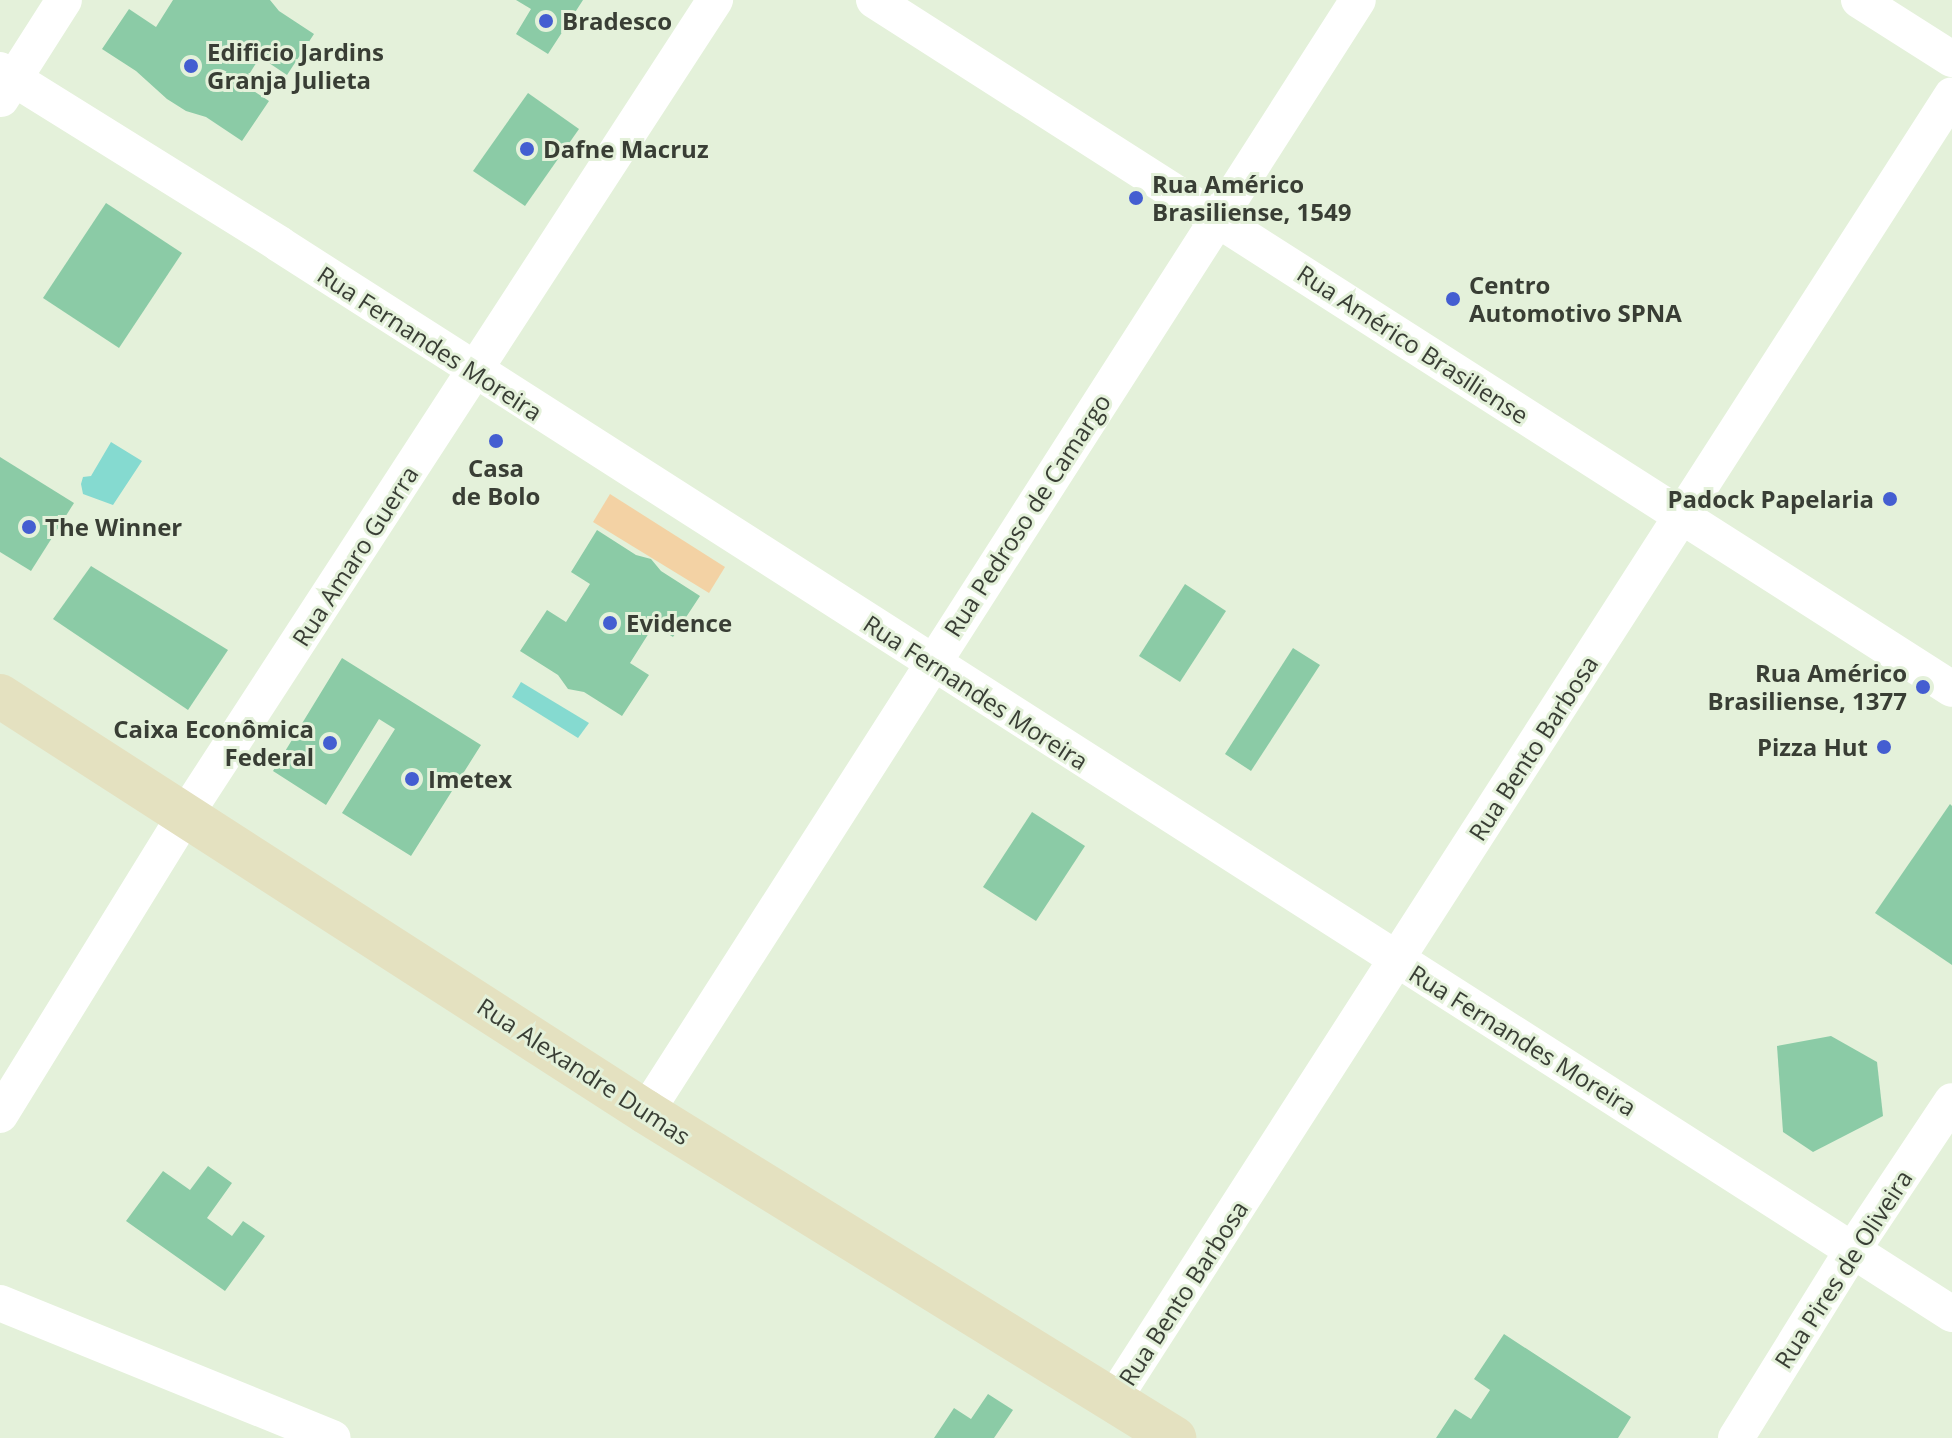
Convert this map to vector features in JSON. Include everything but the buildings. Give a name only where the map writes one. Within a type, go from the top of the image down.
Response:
[{"type":"street","points":[[5,83],[64,0]]},
{"type":"street","name":"Rua Amaro Guerra","points":[[0,1115],[186,814],[715,0]]},
{"type":"street","name":"Rua Américo Brasiliense","points":[[874,0],[1952,689]]},
{"type":"street","name":"Rua Pedroso de Camargo","points":[[646,1112],[1358,0]]},
{"type":"street","points":[[1859,0],[1952,59]]},
{"type":"street","name":"Rua Fernandes Moreira","points":[[5,83],[475,372],[1952,1314]]},
{"type":"street","name":"Rua Bento Barbosa","points":[[1113,1400],[1952,95]]},
{"type":"street","name":"Rua Alexandre Dumas","points":[[0,696],[646,1112],[1174,1438]]},
{"type":"street","name":"Rua Pires de Oliveira","points":[[1736,1438],[1852,1251],[1952,1101]]},
{"type":"street","points":[[0,1303],[333,1438]]},
{"type":"shaded area","points":[[610,494],[725,567],[709,593],[593,522]]},
{"type":"water","points":[[111,442],[142,461],[113,505],[83,494],[81,484],[83,477],[91,476]]},
{"type":"water","points":[[521,682],[589,723],[578,738],[512,697]]},
{"type":"place","name":"Bradesco","points":[[546,21]]},
{"type":"place","name":"Edificio Jardins Granja Julieta","points":[[191,66]]},
{"type":"place","name":"Dafne Macruz","points":[[527,149]]},
{"type":"place","name":"Rua Américo Brasiliense, 1549","points":[[1136,198]]},
{"type":"place","name":"Centro Automotivo SPNA","points":[[1453,299]]},
{"type":"place","name":"Casa de Bolo","points":[[496,441]]},
{"type":"place","name":"Padock Papelaria","points":[[1890,499]]},
{"type":"place","name":"The Winner","points":[[29,527]]},
{"type":"place","name":"Evidence","points":[[610,623]]},
{"type":"place","name":"Rua Américo Brasiliense, 1377","points":[[1923,687]]},
{"type":"place","name":"Caixa Econômica Federal","points":[[330,743]]},
{"type":"place","name":"Pizza Hut","points":[[1884,747]]},
{"type":"place","name":"Imetex","points":[[412,779]]}]
